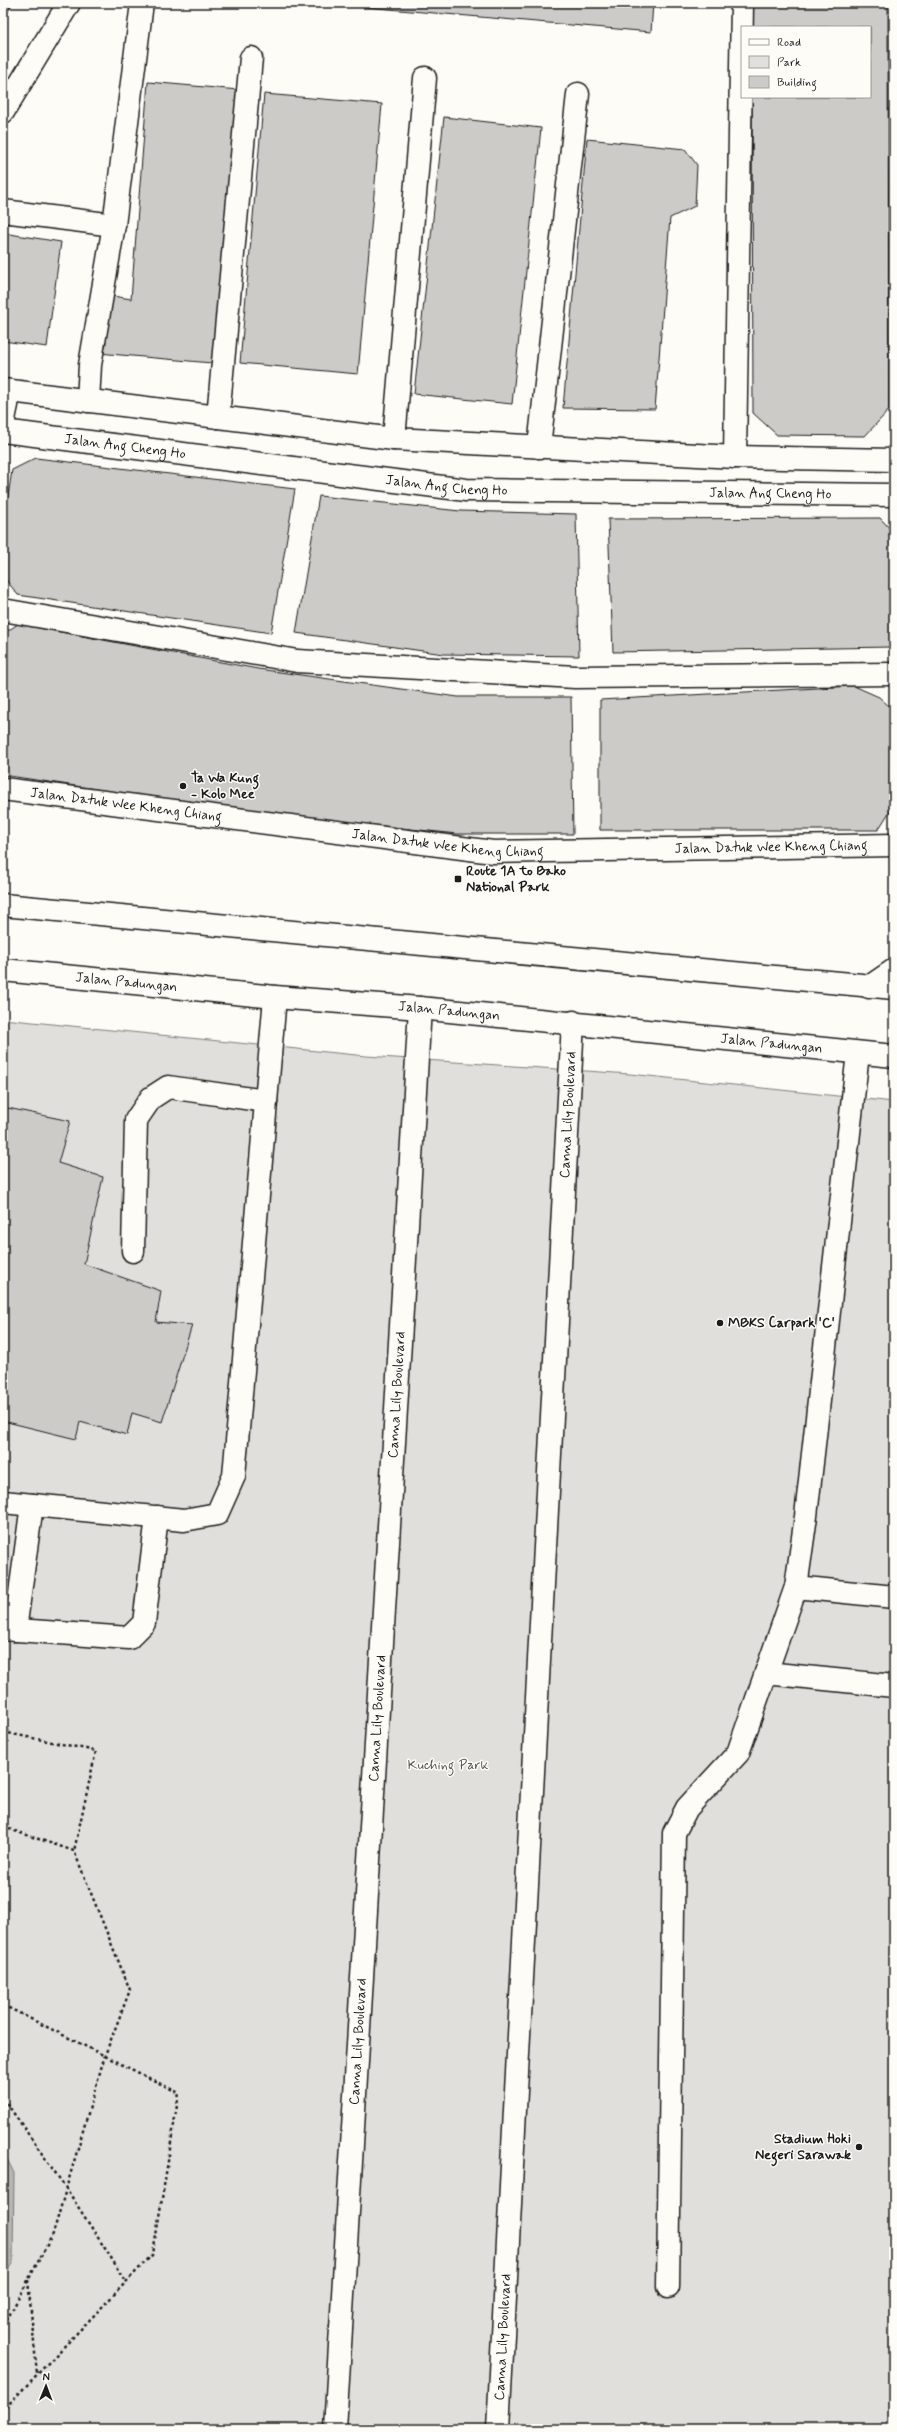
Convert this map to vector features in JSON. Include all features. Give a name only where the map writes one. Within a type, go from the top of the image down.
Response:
[{"type":"street","points":[[3,112],[69,3]]},
{"type":"street","points":[[88,401],[90,365],[114,225],[142,3]]},
{"type":"street","points":[[742,3],[742,26]]},
{"type":"street","points":[[218,417],[251,58]]},
{"type":"street","points":[[735,458],[741,68]]},
{"type":"street","points":[[394,439],[425,78]]},
{"type":"street","points":[[539,447],[578,94]]},
{"type":"street","points":[[3,211],[114,225]]},
{"type":"street","points":[[3,390],[394,439],[735,458],[894,460]]},
{"type":"street","points":[[3,394],[7,405],[3,424]]},
{"type":"street","name":"Jalan Ang Cheng Ho","points":[[3,431],[466,490],[894,495]]},
{"type":"street","points":[[3,610],[297,661],[575,677],[894,674]]},
{"type":"street","name":"Jalan Datuk Wee Kheng Chiang","points":[[3,789],[493,852],[894,845]]},
{"type":"street","points":[[3,905],[869,987],[894,988]]},
{"type":"street","name":"Jalan Padungan","points":[[3,970],[275,997],[573,1022],[894,1056]]},
{"type":"street","points":[[869,987],[894,970]]},
{"type":"street","points":[[3,1502],[184,1520],[217,1514],[234,1476],[275,997]]},
{"type":"street","name":"Canna Lily Boulevard","points":[[336,2429],[420,1008]]},
{"type":"street","name":"Canna Lily Boulevard","points":[[498,2429],[573,1022]]},
{"type":"street","points":[[668,2287],[674,1833],[687,1808],[738,1753],[796,1587],[806,1516],[858,1053]]},
{"type":"street","points":[[133,1251],[136,1120],[151,1098],[168,1086],[266,1101]]},
{"type":"street","points":[[32,1505],[9,1629],[129,1638],[144,1623],[157,1517]]},
{"type":"street","points":[[796,1587],[894,1597]]},
{"type":"street","points":[[766,1673],[894,1686]]},
{"type":"path","points":[[3,1732],[96,1750],[74,1851],[130,1990],[104,2055],[53,2234],[3,2327]]},
{"type":"path","points":[[3,1826],[74,1851]]},
{"type":"path","points":[[3,2005],[178,2093],[153,2254],[3,2410]]},
{"type":"path","points":[[3,2098],[66,2188],[126,2282]]},
{"type":"path","points":[[28,2280],[37,2374]]},
{"type":"green space","name":"Kuching Park","points":[[3,1019],[366,1056],[630,1074],[894,1102],[894,2429],[3,2429]]},
{"type":"shaded area","points":[[3,2151],[14,2173],[13,2262],[3,2278]]},
{"type":"building","points":[[3,3],[13,3],[3,19]]},
{"type":"building","points":[[355,3],[653,3],[651,32],[354,6]]},
{"type":"building","points":[[752,3],[888,3],[889,410],[865,436],[777,435],[753,413],[752,98],[871,98],[871,26],[752,26]]},
{"type":"building","points":[[148,82],[239,90],[212,363],[98,353],[107,295],[131,299]]},
{"type":"building","points":[[264,94],[382,104],[358,374],[240,363]]},
{"type":"building","points":[[444,117],[541,128],[512,404],[414,394]]},
{"type":"building","points":[[587,139],[685,149],[697,165],[695,206],[670,218],[655,409],[563,408]]},
{"type":"building","points":[[3,233],[61,242],[47,347],[3,341]]},
{"type":"building","points":[[36,458],[295,489],[271,633],[18,595],[3,576],[3,531],[12,470]]},
{"type":"building","points":[[319,496],[460,511],[576,514],[579,656],[444,654],[296,633]]},
{"type":"building","points":[[880,518],[894,533],[891,647],[613,652],[608,519]]},
{"type":"building","points":[[18,624],[258,669],[458,697],[571,697],[573,834],[457,834],[234,810],[3,775],[3,634]]},
{"type":"building","points":[[854,686],[879,697],[891,708],[890,811],[878,830],[600,830],[600,700]]},
{"type":"building","points":[[3,1107],[70,1121],[58,1163],[103,1177],[84,1264],[161,1291],[156,1322],[192,1325],[162,1422],[132,1413],[127,1435],[80,1422],[76,1439],[3,1421]]},
{"type":"place","name":"Ta Wa Kung - Kolo Mee","points":[[183,786]]},
{"type":"place","name":"Route 1A to Bako National Park","points":[[458,879]]},
{"type":"place","name":"MBKS Carpark 'C'","points":[[720,1323]]},
{"type":"place","name":"Stadium Hoki Negeri Sarawak","points":[[859,2147]]}]
